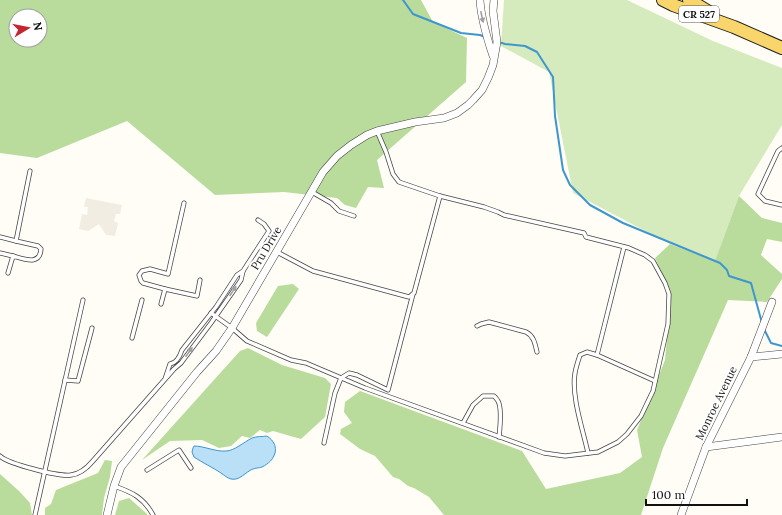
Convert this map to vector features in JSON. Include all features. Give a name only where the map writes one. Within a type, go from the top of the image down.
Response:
[{"type":"main road","name":"CR 527","points":[[663,0],[734,27],[782,48]]},
{"type":"main road","name":"CR 527","points":[[689,0],[734,27]]},
{"type":"street","points":[[480,0],[486,34],[494,58]]},
{"type":"street","name":"Pru Drive","points":[[107,515],[114,486],[121,467],[197,372],[216,351],[232,328],[323,172],[337,156],[366,135],[377,131],[450,116],[462,109],[482,90],[491,72],[497,42],[493,11],[494,0]]},
{"type":"street","name":"Monroe Avenue","points":[[681,515],[706,447],[751,357],[772,302]]},
{"type":"street","points":[[751,357],[782,354]]},
{"type":"street","points":[[706,447],[782,437]]},
{"type":"lane","points":[[211,313],[247,341],[291,360],[306,363],[366,388],[544,453],[564,456],[598,452],[618,442],[627,434],[641,416],[653,391],[668,324],[669,294],[653,261],[645,255],[624,247],[586,237],[584,234],[504,215],[484,207],[440,196],[399,182],[393,174],[377,131]]},
{"type":"lane","points":[[782,148],[778,151],[758,194],[765,202],[782,204]]},
{"type":"lane","points":[[16,241],[30,170]]},
{"type":"lane","points":[[312,192],[331,203],[339,211],[354,216]]},
{"type":"lane","points":[[324,443],[335,393],[341,378],[349,373],[357,375],[388,390],[440,196]]},
{"type":"lane","points":[[184,203],[168,274],[150,269],[142,271],[139,275],[143,284],[196,296],[200,280]]},
{"type":"lane","points":[[0,456],[12,463],[69,476],[85,470],[164,380],[181,363],[216,317],[241,280],[243,271],[269,231],[264,224],[258,220]]},
{"type":"lane","points":[[0,237],[38,246],[41,249],[39,258],[36,260],[0,254]]},
{"type":"lane","points":[[597,355],[624,247]]},
{"type":"lane","points":[[276,252],[313,271],[409,297],[414,293]]},
{"type":"lane","points":[[8,273],[13,256]]},
{"type":"lane","points":[[164,380],[170,364],[174,364],[180,357],[182,350],[211,313],[236,275],[243,271]]},
{"type":"lane","points":[[161,304],[164,289]]},
{"type":"lane","points":[[35,515],[83,300]]},
{"type":"lane","points":[[132,338],[142,300]]},
{"type":"lane","points":[[477,326],[489,322],[526,332],[532,337],[537,352]]},
{"type":"lane","points":[[64,380],[78,382],[92,328]]},
{"type":"lane","points":[[588,453],[574,389],[574,373],[580,355],[587,352],[597,355],[655,381]]},
{"type":"lane","points":[[463,423],[473,405],[482,396],[494,396],[498,401],[500,413],[501,425],[499,436]]},
{"type":"lane","points":[[147,470],[179,450],[191,468]]},
{"type":"lane","points":[[114,486],[143,500],[153,515]]},
{"type":"green space","points":[[0,0],[421,0],[433,22],[467,38],[466,82],[377,160],[384,188],[368,187],[356,208],[345,205],[337,198],[284,192],[215,195],[127,121],[37,158],[0,153]]},
{"type":"green space","points":[[504,0],[627,0],[713,41],[782,68],[782,125],[739,196],[715,262],[670,244],[573,193],[549,72],[501,46]]},
{"type":"green space","points":[[739,196],[762,218],[782,223],[782,242],[767,239],[761,255],[782,274],[782,279],[767,302],[728,300],[663,448],[641,515],[444,515],[429,497],[393,477],[375,456],[360,449],[340,434],[341,429],[352,423],[344,412],[345,402],[360,391],[522,451],[546,489],[620,473],[642,457],[637,430],[665,360],[671,293],[655,258],[670,244],[715,261]]},
{"type":"green space","points":[[293,284],[299,289],[267,337],[257,331],[256,323],[278,286]]},
{"type":"green space","points":[[248,348],[282,365],[325,378],[331,384],[325,417],[301,439],[273,431],[267,433],[260,430],[250,438],[242,436],[231,446],[219,448],[202,440],[170,441],[142,460],[240,351]]},
{"type":"green space","points":[[105,460],[112,461],[102,515],[45,515],[45,508],[51,504],[56,490],[98,473]]},
{"type":"green space","points":[[0,474],[30,503],[32,515],[0,515]]},
{"type":"green space","points":[[129,498],[147,515],[115,515],[119,501]]},
{"type":"shaded area","points":[[86,198],[122,205],[120,214],[116,214],[114,221],[118,223],[115,236],[106,235],[99,224],[88,231],[79,229],[82,214],[87,215],[88,207],[84,207]]},
{"type":"water","points":[[267,436],[274,444],[275,453],[273,457],[267,464],[250,470],[237,479],[227,477],[194,457],[192,452],[194,446],[218,451],[229,451],[252,438]]},
{"type":"waterway","points":[[403,0],[413,14],[461,33],[485,37]]},
{"type":"waterway","points":[[499,42],[525,46],[537,52],[553,77],[555,116],[563,170],[570,185],[590,205],[623,223],[720,263],[727,270],[729,276],[751,283],[762,323]]},
{"type":"waterway","points":[[764,329],[771,343],[782,346]]}]
